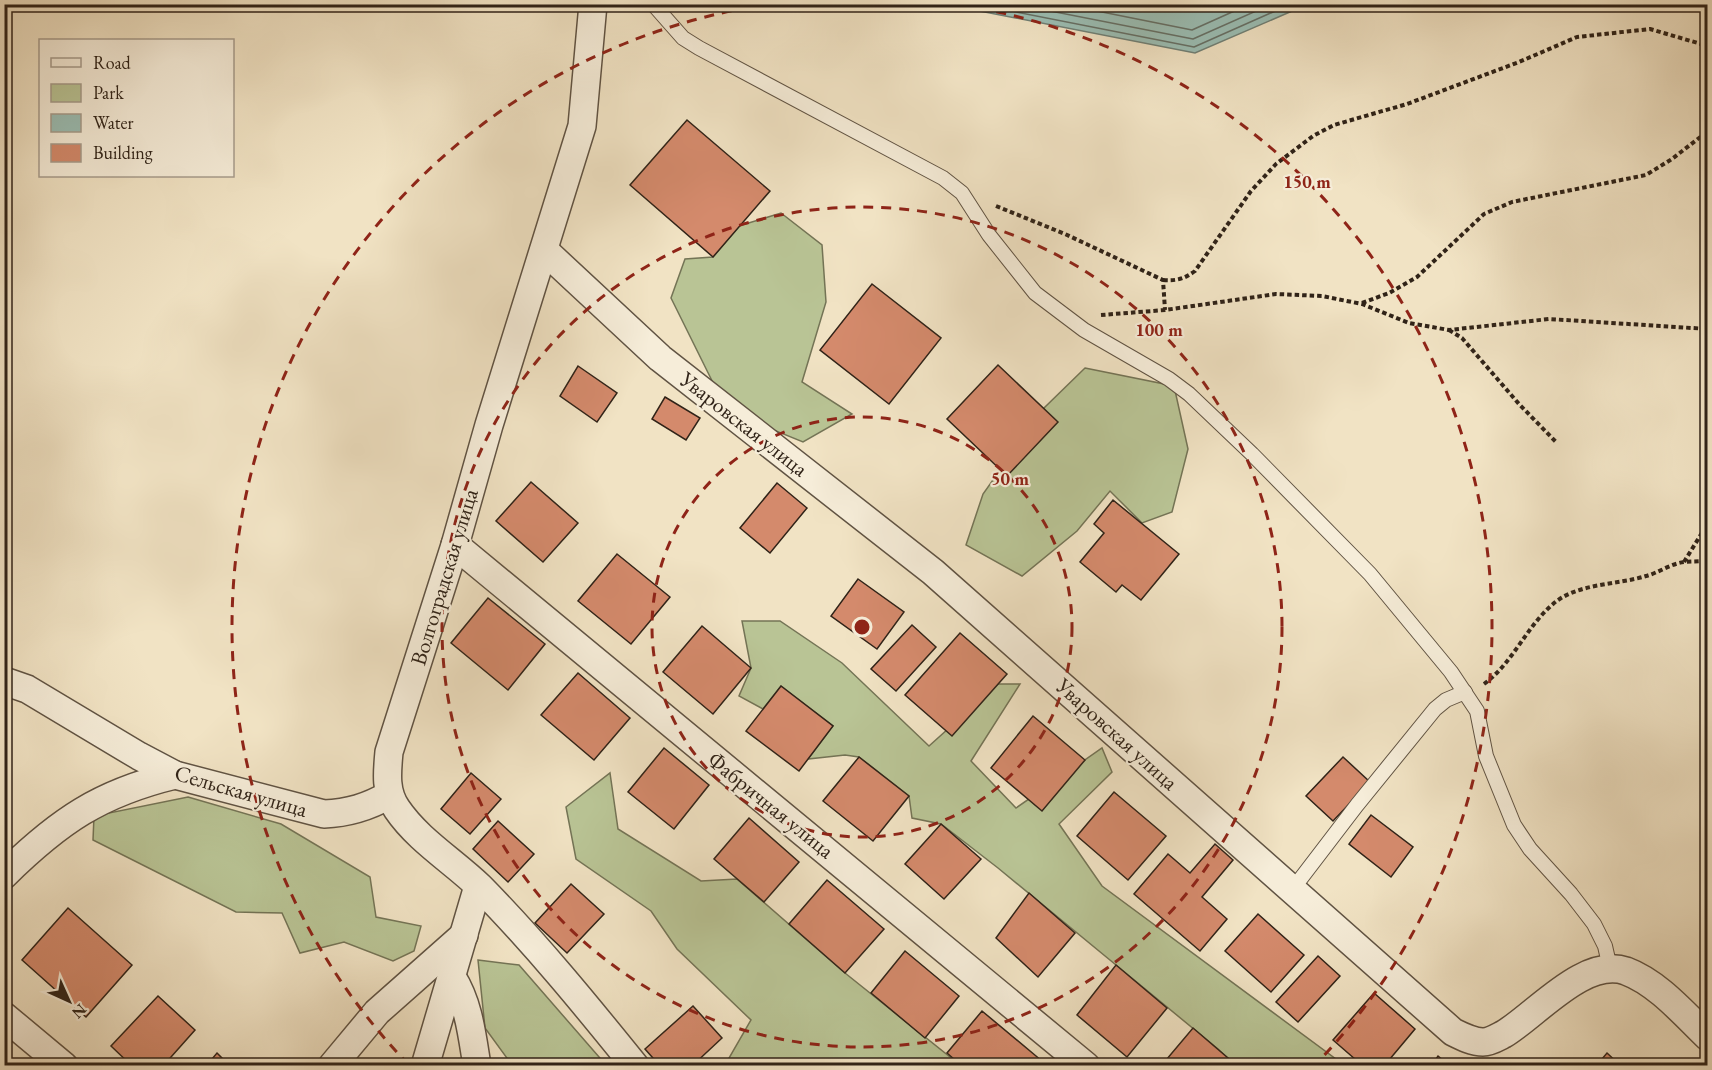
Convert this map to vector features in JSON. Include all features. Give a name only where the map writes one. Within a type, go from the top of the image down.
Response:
[{"type":"street","name":"Волгоградская улица","points":[[389,795],[387,777],[389,752],[455,545],[489,425],[582,126],[593,4]]},
{"type":"street","name":"Уваровская улица","points":[[544,250],[660,358],[933,572],[1453,1032],[1468,1039],[1485,1042],[1497,1038],[1513,1029],[1559,992],[1587,975],[1610,968]]},
{"type":"street","name":"Фабричная улица","points":[[455,545],[1086,1065]]},
{"type":"street","name":"Сельская улица","points":[[4,681],[27,689],[175,775],[324,814],[366,808],[389,795]]},
{"type":"street","points":[[4,875],[32,848],[77,813],[111,795],[142,783],[175,775]]},
{"type":"street","points":[[389,795],[410,825],[478,886],[554,968],[635,1065]]},
{"type":"street","points":[[425,1065],[478,886]]},
{"type":"street","points":[[332,1065],[377,1012],[464,934]]},
{"type":"street","points":[[1610,968],[1626,971],[1647,982],[1707,1037]]},
{"type":"street","points":[[452,977],[461,991],[468,1013],[477,1065]]},
{"type":"street","points":[[4,1016],[64,1065]]},
{"type":"lane","points":[[653,4],[683,38],[699,48],[943,178],[962,193],[989,235],[1035,293],[1101,340],[1169,379],[1189,394],[1252,454],[1370,574],[1465,692],[1477,711],[1486,756],[1515,825],[1530,849],[1571,894],[1594,924],[1605,946],[1610,968]]},
{"type":"lane","points":[[1292,890],[1435,709],[1446,700],[1465,692]]},
{"type":"path","points":[[962,193],[1065,234],[1163,280],[1176,281],[1195,271],[1251,191],[1276,164],[1313,136],[1334,124],[1407,104],[1519,62],[1577,37],[1650,29],[1707,46]]},
{"type":"path","points":[[1362,303],[1389,293],[1417,277],[1484,214],[1512,202],[1646,175],[1672,159],[1707,131]]},
{"type":"path","points":[[1163,280],[1165,310]]},
{"type":"path","points":[[1056,310],[1093,315],[1165,310],[1276,294],[1322,296],[1362,303],[1409,323],[1449,330],[1549,319],[1707,329]]},
{"type":"path","points":[[1449,330],[1462,339],[1557,443]]},
{"type":"path","points":[[1684,562],[1707,523]]},
{"type":"path","points":[[1465,692],[1493,678],[1510,659],[1538,618],[1555,602],[1579,591],[1645,577],[1684,562],[1695,563],[1707,560]]},
{"type":"green space","points":[[781,213],[822,245],[826,302],[802,382],[852,414],[803,442],[727,411],[671,298],[685,259],[713,257],[739,226]]},
{"type":"green space","points":[[1085,368],[1174,386],[1188,449],[1172,512],[1142,523],[1110,491],[1077,531],[1022,576],[966,545],[983,494],[1044,408]]},
{"type":"green space","points":[[742,621],[780,621],[842,663],[929,746],[998,684],[1020,684],[971,761],[1016,808],[1102,748],[1112,772],[1059,824],[1102,886],[1344,1065],[1234,1065],[1218,1049],[1116,965],[941,824],[912,818],[909,796],[859,757],[845,755],[808,759],[833,726],[781,686],[763,709],[739,696],[751,668]]},
{"type":"green space","points":[[610,773],[618,829],[701,881],[737,879],[845,973],[960,1065],[725,1065],[751,1020],[677,949],[651,911],[576,859],[566,807]]},
{"type":"green space","points":[[188,797],[281,824],[370,877],[376,917],[421,926],[414,951],[393,961],[344,942],[300,953],[282,913],[236,912],[93,840],[94,816]]},
{"type":"green space","points":[[478,960],[519,965],[606,1065],[512,1065],[485,1028]]},
{"type":"water","points":[[949,5],[1306,5],[1195,53]]},
{"type":"building","points":[[687,120],[770,191],[713,257],[630,185]]},
{"type":"building","points":[[872,284],[941,338],[889,404],[820,350]]},
{"type":"building","points":[[998,365],[1058,422],[1007,476],[947,419]]},
{"type":"building","points":[[578,366],[617,393],[597,422],[560,396]]},
{"type":"building","points":[[665,397],[700,418],[686,440],[652,419]]},
{"type":"building","points":[[531,482],[578,523],[543,562],[496,521]]},
{"type":"building","points":[[777,483],[807,508],[770,553],[740,528]]},
{"type":"building","points":[[1113,500],[1179,554],[1141,600],[1122,585],[1116,592],[1080,562],[1104,533],[1094,524]]},
{"type":"building","points":[[617,554],[670,597],[631,644],[578,601]]},
{"type":"building","points":[[858,579],[904,612],[877,649],[831,616]]},
{"type":"building","points":[[488,598],[545,644],[508,690],[451,643]]},
{"type":"building","points":[[912,625],[936,647],[896,691],[871,669]]},
{"type":"building","points":[[702,626],[751,668],[713,714],[663,672]]},
{"type":"building","points":[[960,633],[1007,674],[952,736],[905,695]]},
{"type":"building","points":[[578,673],[630,718],[594,760],[541,715]]},
{"type":"building","points":[[781,686],[833,726],[799,771],[746,731]]},
{"type":"building","points":[[1033,716],[1085,760],[1042,811],[991,768]]},
{"type":"building","points":[[664,748],[709,785],[674,829],[628,792]]},
{"type":"building","points":[[859,757],[909,796],[873,841],[823,801]]},
{"type":"building","points":[[1343,757],[1370,782],[1333,821],[1306,796]]},
{"type":"building","points":[[471,773],[501,799],[470,834],[441,809]]},
{"type":"building","points":[[1114,792],[1166,836],[1128,880],[1077,836]]},
{"type":"building","points":[[1371,815],[1413,847],[1391,877],[1349,844]]},
{"type":"building","points":[[749,818],[799,862],[764,902],[714,859]]},
{"type":"building","points":[[498,821],[534,854],[508,882],[473,849]]},
{"type":"building","points":[[941,824],[981,859],[944,899],[905,864]]},
{"type":"building","points":[[1215,844],[1233,860],[1202,897],[1227,919],[1200,951],[1134,894],[1168,854],[1190,873]]},
{"type":"building","points":[[827,880],[884,929],[845,973],[789,924]]},
{"type":"building","points":[[571,884],[604,914],[567,953],[535,923]]},
{"type":"building","points":[[1029,893],[1075,933],[1038,977],[996,938]]},
{"type":"building","points":[[68,908],[132,965],[86,1017],[22,960]]},
{"type":"building","points":[[1258,914],[1304,955],[1271,992],[1225,951]]},
{"type":"building","points":[[905,951],[959,996],[925,1038],[871,993]]},
{"type":"building","points":[[1318,956],[1340,976],[1298,1022],[1276,1002]]},
{"type":"building","points":[[1116,965],[1167,1008],[1127,1057],[1077,1015]]},
{"type":"building","points":[[1374,993],[1415,1029],[1384,1066],[1363,1066],[1333,1040]]},
{"type":"building","points":[[158,996],[195,1030],[163,1066],[132,1066],[111,1046]]},
{"type":"building","points":[[693,1006],[722,1038],[692,1066],[660,1066],[645,1049]]},
{"type":"building","points":[[982,1011],[1042,1061],[1038,1066],[962,1066],[947,1053]]},
{"type":"building","points":[[1193,1028],[1235,1064],[1234,1066],[1161,1066]]},
{"type":"building","points":[[217,1053],[230,1066],[206,1066]]},
{"type":"building","points":[[1607,1053],[1621,1066],[1596,1066]]},
{"type":"building","points":[[1438,1056],[1450,1066],[1431,1066]]}]
